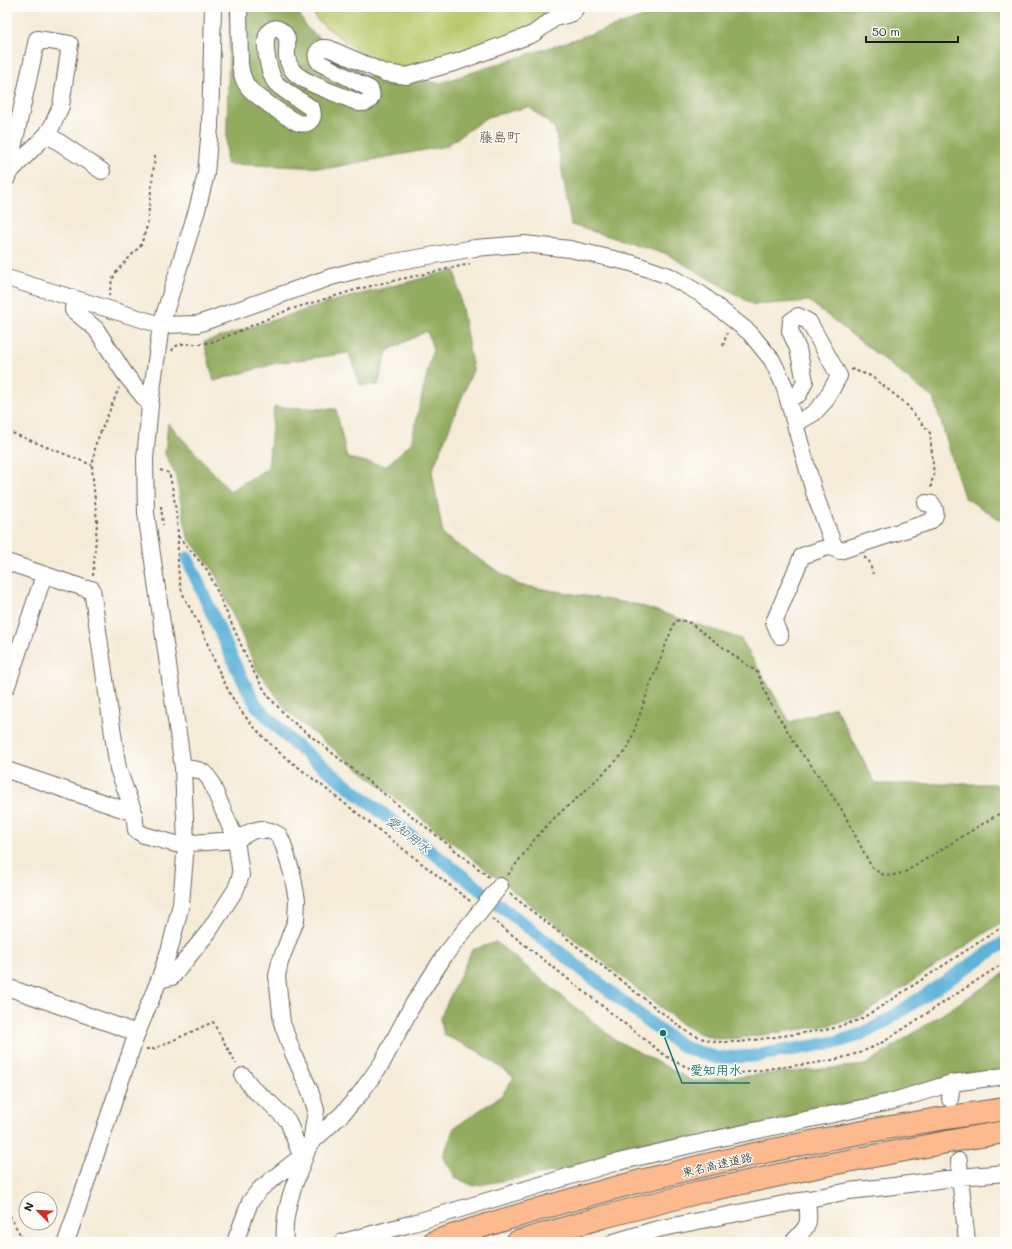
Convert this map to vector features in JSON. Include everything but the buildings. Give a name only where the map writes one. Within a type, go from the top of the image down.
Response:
[{"type":"highway","name":"東名高速道路","points":[[434,1242],[498,1221],[611,1189],[706,1166],[833,1138],[1005,1109]]},
{"type":"highway","name":"東名高速道路","points":[[517,1242],[603,1216],[700,1192],[821,1166],[1005,1132]]},
{"type":"street","points":[[66,1242],[137,1033],[159,980],[170,948],[180,904],[186,844],[183,768],[146,513],[146,459],[150,405],[161,325],[197,210],[206,174],[210,127],[213,7]]},
{"type":"street","points":[[239,7],[240,64],[245,82],[257,95],[291,120],[303,124],[312,120],[314,114],[312,109],[277,84],[273,78],[266,51],[267,33],[272,29],[276,28],[281,30],[285,35],[289,64],[296,75],[359,103],[364,103],[369,101],[371,98],[372,94],[370,89],[320,63],[317,60],[317,51],[322,48],[328,48],[385,73],[407,76],[457,62],[533,34],[555,18],[574,13],[576,7]]},
{"type":"street","points":[[37,39],[70,44],[61,106],[52,126],[47,134],[7,177],[37,39]]},
{"type":"street","points":[[47,134],[102,171]]},
{"type":"street","points":[[7,278],[161,325],[198,324],[331,277],[377,264],[460,250],[524,244],[570,249],[631,263],[669,276],[701,294],[750,333],[772,360],[784,385],[814,492],[834,547],[840,551],[933,520],[936,515],[936,509],[929,498]]},
{"type":"street","points":[[74,299],[73,310],[96,329],[125,374],[150,405]]},
{"type":"street","points":[[788,399],[799,394],[805,381],[798,349],[790,331],[790,321],[798,316],[809,322],[839,376],[825,401],[814,413],[795,424]]},
{"type":"street","points":[[780,636],[774,622],[802,556],[834,547]]},
{"type":"street","points":[[7,562],[86,589],[92,589],[118,769],[134,813],[136,830],[144,835],[176,844],[236,840],[252,831],[261,829],[271,831],[279,835],[292,873],[297,900],[296,920],[280,962],[277,976],[282,1023],[292,1053],[310,1091],[316,1110],[311,1143]]},
{"type":"street","points":[[7,686],[44,575]]},
{"type":"street","points":[[159,980],[172,977],[209,932],[236,889],[241,875],[236,840],[210,780],[201,770],[183,768]]},
{"type":"street","points":[[7,770],[134,813]]},
{"type":"street","points":[[285,1242],[284,1228],[289,1200],[311,1143],[359,1096],[382,1063],[412,1006],[445,955],[500,886]]},
{"type":"street","points":[[7,987],[137,1033]]},
{"type":"street","points":[[243,1076],[254,1090],[288,1121],[304,1161]]},
{"type":"street","points":[[343,1242],[410,1224],[614,1164],[716,1139],[890,1102],[952,1083],[1005,1076]]},
{"type":"street","points":[[950,1099],[952,1083]]},
{"type":"street","points":[[235,1242],[250,1202],[260,1189],[294,1162],[304,1161]]},
{"type":"street","points":[[614,1242],[658,1229],[849,1191],[894,1186],[960,1169],[1005,1173]]},
{"type":"street","points":[[960,1169],[967,1242]]},
{"type":"street","points":[[793,1242],[809,1224],[807,1199]]},
{"type":"path","points":[[105,308],[109,299],[112,280],[117,271],[141,245],[147,226],[155,156]]},
{"type":"path","points":[[171,353],[174,347],[181,344],[201,344],[216,341],[288,310],[355,290],[476,263]]},
{"type":"path","points":[[724,346],[728,331]]},
{"type":"path","points":[[836,370],[852,369],[871,376],[905,403],[930,433],[934,476],[931,483],[929,498]]},
{"type":"path","points":[[92,589],[97,522],[92,465],[96,443],[125,374]]},
{"type":"path","points":[[7,431],[92,465]]},
{"type":"path","points":[[160,470],[169,473],[172,485],[178,535],[177,560],[181,589],[234,700],[257,731],[280,753],[673,1061],[693,1070],[727,1074],[745,1073],[836,1060],[874,1047],[888,1039],[1005,962]]},
{"type":"path","points":[[178,535],[208,571],[251,667],[269,697],[288,718],[678,1026],[689,1033],[716,1042],[740,1042],[831,1029],[859,1020],[1005,925]]},
{"type":"path","points":[[500,886],[534,840],[551,821],[624,753],[628,746],[675,621],[681,620],[690,623],[758,673],[769,701],[799,750],[842,810],[871,866],[878,872],[889,877],[905,872],[1005,810]]},
{"type":"path","points":[[132,1050],[154,1049],[213,1022],[243,1076]]},
{"type":"path","points":[[7,1210],[26,1242]]},
{"type":"green space","points":[[230,7],[296,7],[306,27],[365,76],[440,83],[674,7],[1005,7],[1005,523],[964,497],[934,399],[809,301],[754,305],[665,253],[571,225],[555,128],[529,107],[487,117],[446,146],[329,168],[226,164]]},
{"type":"green space","points":[[311,7],[545,7],[541,18],[519,35],[435,72],[373,63],[317,20]]},
{"type":"green space","points":[[455,270],[473,370],[432,471],[443,535],[519,585],[639,605],[741,639],[790,722],[835,707],[876,784],[996,784],[1005,810],[1005,920],[858,1017],[830,1025],[740,1038],[717,1039],[698,1033],[683,1025],[288,712],[256,668],[214,571],[188,538],[175,473],[165,454],[168,423],[230,491],[268,468],[274,407],[336,409],[347,458],[386,466],[411,443],[433,349],[427,331],[387,351],[378,385],[360,385],[349,353],[277,363],[214,381],[204,342],[334,301]]},
{"type":"green space","points":[[496,942],[614,1039],[693,1081],[865,1065],[1005,973],[1005,1068],[561,1170],[474,1186],[456,1178],[443,1157],[454,1128],[502,1095],[514,1077],[476,1050],[444,1035],[440,1018],[472,950]]},
{"type":"waterway","name":"愛知用水","points":[[187,558],[237,669],[256,705],[293,743],[663,1033],[686,1048],[717,1058],[753,1056],[837,1042],[860,1035],[883,1023],[1005,942]]},
{"type":"place","name":"愛知用水","points":[[663,1033]]},
{"type":"district","name":"藤島町","points":[[500,136]]}]
